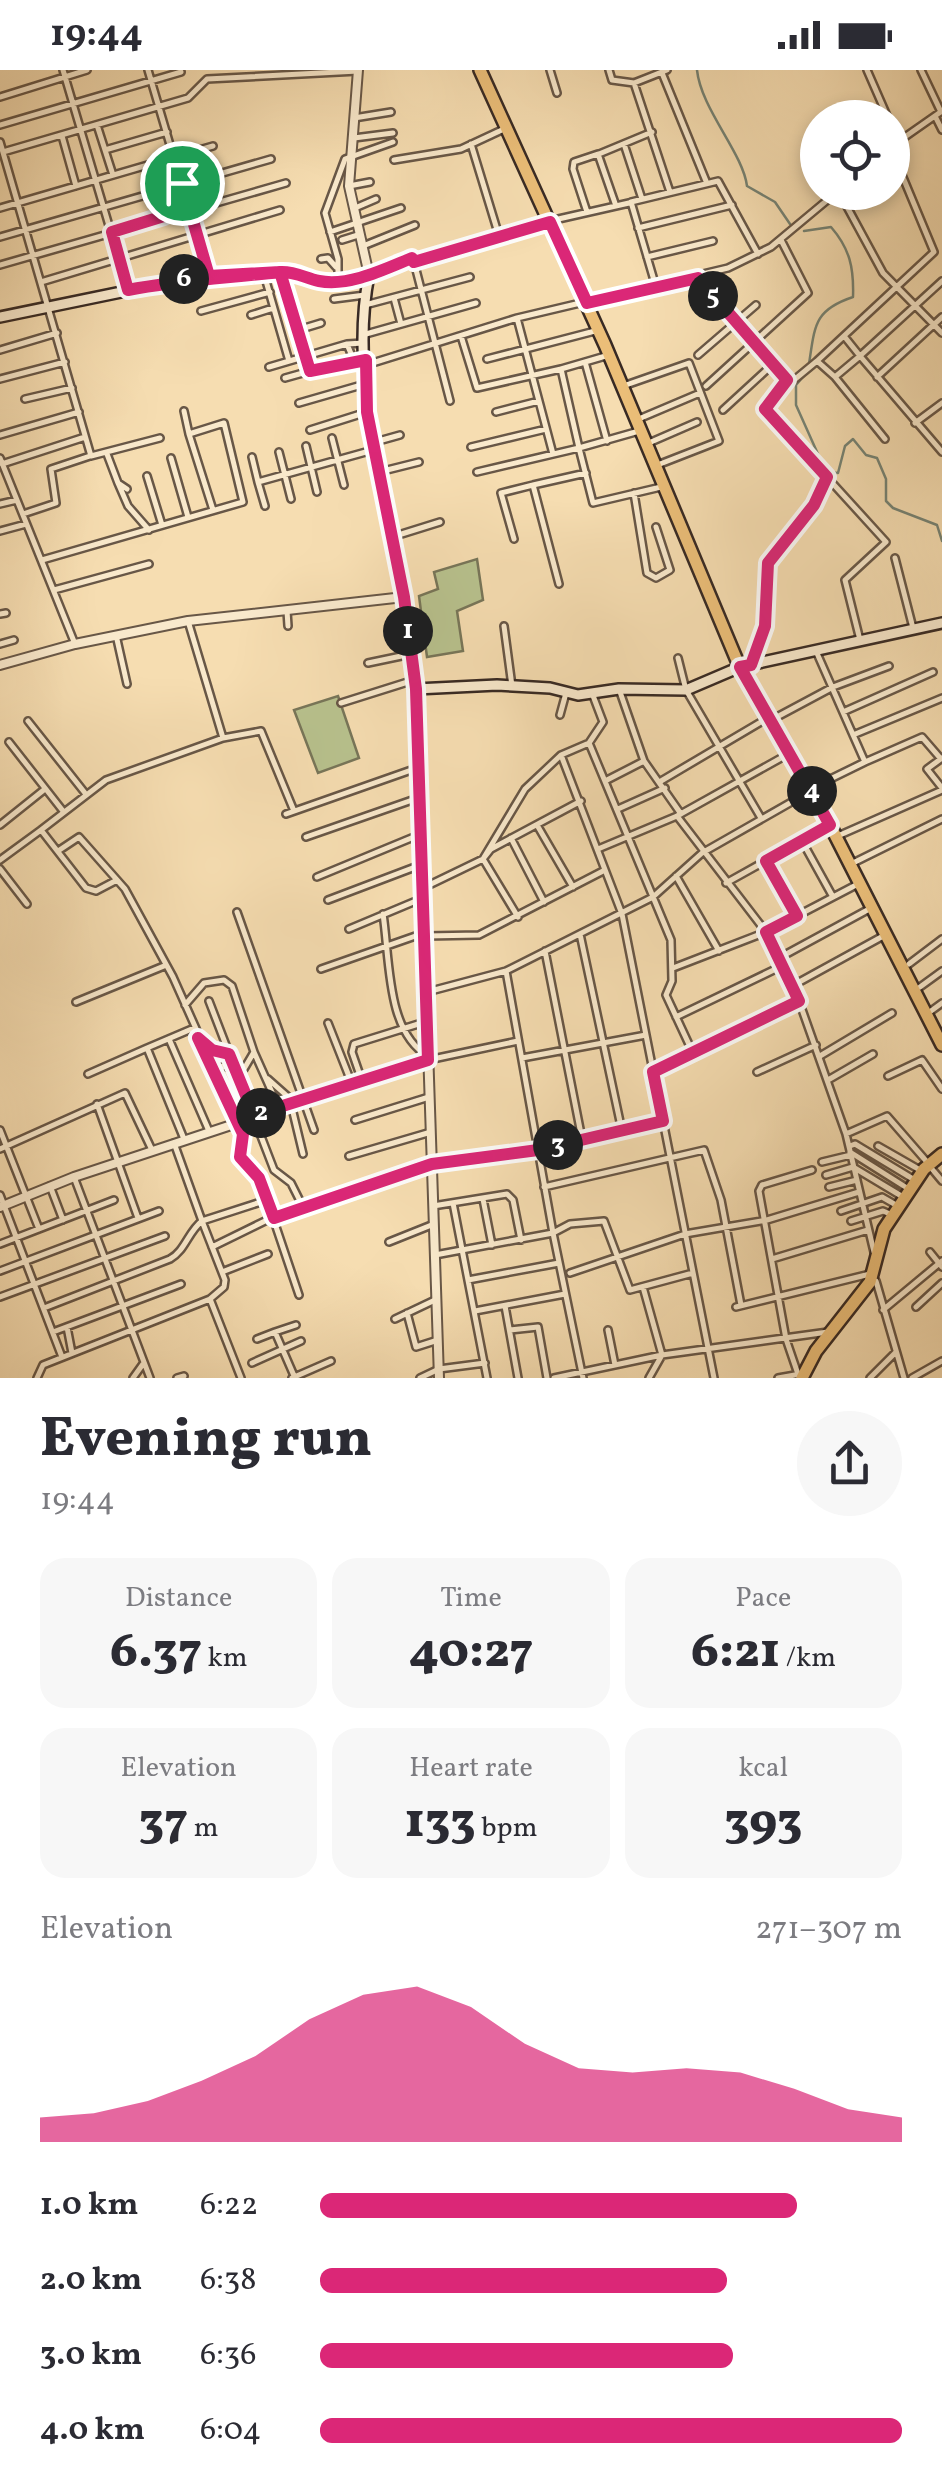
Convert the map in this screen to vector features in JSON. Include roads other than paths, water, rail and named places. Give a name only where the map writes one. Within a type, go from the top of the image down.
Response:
[{"type":"main road","points":[[483,70],[552,221]]},
{"type":"main road","points":[[483,70],[626,385],[664,486],[746,666],[942,1044]]},
{"type":"main road","points":[[0,317],[209,276],[280,272],[322,282],[368,275],[367,412],[404,597],[416,684],[512,686],[566,693],[686,690],[746,666],[942,623]]},
{"type":"main road","points":[[589,302],[746,666]]},
{"type":"main road","points":[[772,718],[840,835],[920,987],[938,1006],[942,1035]]},
{"type":"main road","points":[[802,1377],[874,1277],[875,1254],[919,1181]]},
{"type":"main road","points":[[802,1377],[831,1331],[874,1277],[885,1240],[919,1181]]},
{"type":"street","points":[[0,96],[64,73],[87,70]]},
{"type":"street","points":[[148,70],[209,276]]},
{"type":"street","points":[[2,152],[192,96],[207,79],[358,70],[348,157],[352,209],[368,275],[412,258],[450,400]]},
{"type":"street","points":[[550,70],[557,93]]},
{"type":"street","points":[[609,70],[612,80],[634,82],[664,71],[706,181]]},
{"type":"street","points":[[867,70],[880,100]]},
{"type":"street","points":[[921,70],[942,130]]},
{"type":"street","points":[[0,125],[182,72]]},
{"type":"street","points":[[64,73],[128,290]]},
{"type":"street","points":[[634,82],[670,192]]},
{"type":"street","points":[[354,118],[392,112]]},
{"type":"street","points":[[910,133],[939,113]]},
{"type":"street","points":[[97,125],[114,175]]},
{"type":"street","points":[[394,160],[461,150],[506,127]]},
{"type":"street","points":[[105,150],[167,132]]},
{"type":"street","points":[[587,212],[572,169],[574,162],[652,132]]},
{"type":"street","points":[[351,138],[393,133]]},
{"type":"street","points":[[62,136],[76,186]]},
{"type":"street","points":[[0,142],[91,456]]},
{"type":"street","points":[[338,280],[325,211],[348,157],[393,142]]},
{"type":"street","points":[[471,144],[499,236]]},
{"type":"street","points":[[624,144],[642,199]]},
{"type":"street","points":[[0,208],[213,146]]},
{"type":"street","points":[[598,154],[616,206]]},
{"type":"street","points":[[0,237],[271,159]]},
{"type":"street","points":[[0,181],[11,177]]},
{"type":"street","points":[[414,262],[706,181],[719,182],[758,254]]},
{"type":"street","points":[[350,186],[370,182]]},
{"type":"street","points":[[0,265],[286,184]]},
{"type":"street","points":[[156,190],[164,216]]},
{"type":"street","points":[[860,640],[845,580],[886,542],[765,409],[934,250],[910,192]]},
{"type":"street","points":[[352,209],[376,199]]},
{"type":"street","points":[[631,202],[656,287]]},
{"type":"street","points":[[638,228],[732,205]]},
{"type":"street","points":[[342,240],[401,208]]},
{"type":"street","points":[[41,282],[280,210]]},
{"type":"street","points":[[286,378],[366,362],[517,318],[698,278],[758,254],[817,210]]},
{"type":"street","points":[[848,210],[876,263],[942,333]]},
{"type":"street","points":[[361,247],[415,225]]},
{"type":"street","points":[[330,232],[357,231]]},
{"type":"street","points":[[477,472],[607,441],[703,390],[808,293],[781,240]]},
{"type":"street","points":[[647,258],[714,241]]},
{"type":"street","points":[[320,259],[328,258],[336,267]]},
{"type":"street","points":[[280,272],[310,371]]},
{"type":"street","points":[[264,274],[289,361]]},
{"type":"street","points":[[334,299],[394,298],[470,277]]},
{"type":"street","points":[[698,278],[788,385]]},
{"type":"street","points":[[836,378],[942,281]]},
{"type":"street","points":[[201,311],[270,292]]},
{"type":"street","points":[[394,298],[401,324]]},
{"type":"street","points":[[270,367],[476,303]]},
{"type":"street","points":[[698,355],[756,306]]},
{"type":"street","points":[[251,315],[274,308]]},
{"type":"street","points":[[877,377],[942,317]]},
{"type":"street","points":[[517,318],[553,454]]},
{"type":"street","points":[[298,330],[321,323]]},
{"type":"street","points":[[487,359],[599,330]]},
{"type":"street","points":[[0,350],[57,333]]},
{"type":"street","points":[[461,336],[477,388],[610,355]]},
{"type":"street","points":[[844,336],[942,452]]},
{"type":"street","points":[[347,344],[354,362]]},
{"type":"street","points":[[816,361],[836,378],[884,438]]},
{"type":"street","points":[[0,378],[65,362]]},
{"type":"street","points":[[585,362],[607,441]]},
{"type":"street","points":[[626,385],[689,362],[703,390],[719,441],[660,464]]},
{"type":"street","points":[[723,410],[773,364]]},
{"type":"street","points":[[560,369],[593,503],[664,486]]},
{"type":"street","points":[[299,403],[365,384]]},
{"type":"street","points":[[25,399],[72,388]]},
{"type":"street","points":[[496,412],[539,401]]},
{"type":"street","points":[[915,423],[942,403]]},
{"type":"street","points":[[184,411],[212,510]]},
{"type":"street","points":[[0,435],[80,412]]},
{"type":"street","points":[[310,430],[367,412]]},
{"type":"street","points":[[650,442],[697,422]]},
{"type":"street","points":[[42,560],[244,499],[226,425],[189,434]]},
{"type":"street","points":[[470,447],[546,429]]},
{"type":"street","points":[[258,482],[338,460],[400,435]]},
{"type":"street","points":[[75,644],[23,514],[3,475],[1,461],[85,438]]},
{"type":"street","points":[[23,514],[56,503],[51,468],[160,438]]},
{"type":"street","points":[[332,438],[344,484]]},
{"type":"street","points":[[306,446],[317,492]]},
{"type":"street","points":[[279,452],[291,499]]},
{"type":"street","points":[[107,454],[128,506],[150,530]]},
{"type":"street","points":[[252,457],[264,506]]},
{"type":"street","points":[[171,458],[188,517]]},
{"type":"street","points":[[379,472],[419,462]]},
{"type":"street","points":[[514,540],[502,494],[586,473]]},
{"type":"street","points":[[147,476],[162,524]]},
{"type":"street","points":[[746,666],[765,626],[768,563],[814,505],[827,477]]},
{"type":"street","points":[[118,483],[127,488]]},
{"type":"street","points":[[533,486],[559,584]]},
{"type":"street","points":[[634,493],[648,572],[656,578],[670,570],[656,528]]},
{"type":"street","points":[[0,504],[17,500]]},
{"type":"street","points":[[392,536],[440,522]]},
{"type":"street","points":[[0,531],[27,524]]},
{"type":"street","points":[[895,558],[914,630]]},
{"type":"street","points":[[54,590],[149,564]]},
{"type":"street","points":[[0,666],[75,644],[188,621],[404,597]]},
{"type":"street","points":[[287,612],[288,626]]},
{"type":"street","points":[[188,621],[223,738]]},
{"type":"street","points":[[504,626],[512,686]]},
{"type":"street","points":[[116,635],[128,684]]},
{"type":"street","points":[[0,644],[14,640]]},
{"type":"street","points":[[815,649],[865,762]]},
{"type":"street","points":[[368,664],[411,654]]},
{"type":"street","points":[[678,658],[686,690],[762,819]]},
{"type":"street","points":[[661,781],[833,687],[889,666]]},
{"type":"street","points":[[843,712],[933,672]]},
{"type":"street","points":[[341,703],[416,684],[438,1373]]},
{"type":"street","points":[[619,689],[644,761],[661,781],[702,853],[766,932],[799,1001],[846,1134],[875,1254]]},
{"type":"street","points":[[483,859],[525,789],[562,756],[589,743],[603,722],[592,692]]},
{"type":"street","points":[[560,715],[566,693]]},
{"type":"street","points":[[853,735],[942,698]]},
{"type":"street","points":[[28,721],[85,794]]},
{"type":"street","points":[[0,860],[106,780],[223,738],[261,731],[290,813],[420,767]]},
{"type":"street","points":[[427,992],[506,972],[622,914],[653,897],[702,853],[813,789],[922,737],[941,758],[927,769],[942,789],[840,835]]},
{"type":"street","points":[[9,742],[64,811]]},
{"type":"street","points":[[589,743],[671,940],[672,969],[666,995],[693,1053]]},
{"type":"street","points":[[598,850],[679,815],[790,753]]},
{"type":"street","points":[[562,756],[622,914],[714,1378]]},
{"type":"street","points":[[606,780],[644,761]]},
{"type":"street","points":[[0,825],[46,788]]},
{"type":"street","points":[[617,809],[665,788]]},
{"type":"street","points":[[306,837],[421,797]]},
{"type":"street","points":[[349,929],[425,892],[511,838],[580,801]]},
{"type":"street","points":[[854,862],[942,819]]},
{"type":"street","points":[[537,824],[573,887]]},
{"type":"street","points":[[726,883],[830,825]]},
{"type":"street","points":[[41,830],[91,891],[117,880]]},
{"type":"street","points":[[318,877],[421,834]]},
{"type":"street","points":[[58,851],[79,837],[117,880],[185,1004],[234,1122],[243,1134]]},
{"type":"street","points":[[511,838],[544,902]]},
{"type":"street","points":[[802,840],[833,897]]},
{"type":"street","points":[[483,859],[518,917]]},
{"type":"street","points":[[766,861],[797,916]]},
{"type":"street","points":[[328,900],[422,864]]},
{"type":"street","points":[[0,869],[27,904]]},
{"type":"street","points":[[321,969],[426,934],[480,936],[605,870]]},
{"type":"street","points":[[676,876],[719,951]]},
{"type":"street","points":[[672,969],[766,932],[860,882]]},
{"type":"street","points":[[778,958],[873,907]]},
{"type":"street","points":[[237,912],[314,1130]]},
{"type":"street","points":[[383,914],[401,1028],[412,1046],[428,1058]]},
{"type":"street","points":[[580,934],[622,1131]]},
{"type":"street","points":[[792,986],[887,934]]},
{"type":"street","points":[[909,964],[942,939]]},
{"type":"street","points":[[544,950],[582,1140]]},
{"type":"street","points":[[76,1002],[164,966]]},
{"type":"street","points":[[676,1017],[782,966]]},
{"type":"street","points":[[920,987],[942,971]]},
{"type":"street","points":[[506,972],[552,1233],[583,1375]]},
{"type":"street","points":[[185,1004],[204,982],[227,982],[247,1022],[254,1052],[279,1108]]},
{"type":"street","points":[[209,1001],[274,1170],[291,1183],[302,1207]]},
{"type":"street","points":[[653,1072],[799,1001]]},
{"type":"street","points":[[820,1056],[892,1013]]},
{"type":"street","points":[[362,1081],[352,1052],[354,1044],[428,1021]]},
{"type":"street","points":[[328,1023],[352,1084]]},
{"type":"street","points":[[88,1074],[194,1028]]},
{"type":"street","points":[[522,1058],[646,1035]]},
{"type":"street","points":[[198,1038],[212,1050],[229,1054]]},
{"type":"street","points":[[169,1039],[209,1131]]},
{"type":"street","points":[[62,1357],[1,1202],[428,1058],[518,1041]]},
{"type":"street","points":[[757,1072],[816,1045]]},
{"type":"street","points":[[147,1048],[184,1139]]},
{"type":"street","points":[[210,1065],[236,1070],[246,1067],[254,1052]]},
{"type":"street","points":[[828,1080],[874,1054]]},
{"type":"street","points":[[888,1076],[922,1060],[942,1088]]},
{"type":"street","points":[[265,1077],[293,1103],[303,1154]]},
{"type":"street","points":[[0,1149],[125,1093],[152,1150]]},
{"type":"street","points":[[355,1120],[429,1097]]},
{"type":"street","points":[[97,1104],[138,1218]]},
{"type":"street","points":[[253,1116],[243,1134],[239,1154],[259,1178],[300,1296]]},
{"type":"street","points":[[846,1134],[887,1116],[919,1181]]},
{"type":"street","points":[[212,1247],[302,1207],[432,1164],[538,1150],[663,1121]]},
{"type":"street","points":[[0,1130],[39,1229]]},
{"type":"street","points":[[349,1156],[430,1132]]},
{"type":"street","points":[[36,1378],[40,1366],[210,1299],[224,1287],[222,1272],[174,1143]]},
{"type":"street","points":[[878,1146],[919,1181]]},
{"type":"street","points":[[544,1187],[670,1162],[704,1150],[726,1227],[738,1306],[874,1277],[904,1378]]},
{"type":"street","points":[[822,1162],[850,1151],[919,1181]]},
{"type":"street","points":[[826,1176],[854,1167],[919,1181],[942,1181]]},
{"type":"street","points":[[778,1378],[802,1377],[786,1339],[759,1191],[762,1185],[812,1170]]},
{"type":"street","points":[[74,1177],[150,1378]]},
{"type":"street","points":[[829,1188],[857,1180]]},
{"type":"street","points":[[841,1211],[919,1181]]},
{"type":"street","points":[[851,1221],[883,1211],[919,1181]]},
{"type":"street","points":[[50,1186],[63,1220]]},
{"type":"street","points":[[570,1274],[685,1234],[767,1220],[860,1192]]},
{"type":"street","points":[[433,1206],[510,1196],[521,1240]]},
{"type":"street","points":[[483,1199],[492,1245]]},
{"type":"street","points":[[0,1244],[114,1200]]},
{"type":"street","points":[[44,1308],[177,1255],[188,1234],[202,1221],[267,1200]]},
{"type":"street","points":[[453,1203],[487,1378]]},
{"type":"street","points":[[0,1271],[159,1210]]},
{"type":"street","points":[[435,1255],[552,1233],[570,1224],[604,1221],[626,1288],[693,1273]]},
{"type":"street","points":[[389,1242],[434,1224]]},
{"type":"street","points":[[772,1260],[868,1230]]},
{"type":"street","points":[[0,1297],[166,1236]]},
{"type":"street","points":[[884,1310],[941,1264],[930,1252]]},
{"type":"street","points":[[222,1272],[268,1254]]},
{"type":"street","points":[[468,1280],[558,1263]]},
{"type":"street","points":[[916,1307],[942,1283]]},
{"type":"street","points":[[53,1332],[182,1284]]},
{"type":"street","points":[[643,1287],[662,1355],[648,1378]]},
{"type":"street","points":[[474,1311],[565,1294]]},
{"type":"street","points":[[210,1299],[242,1378]]},
{"type":"street","points":[[394,1319],[437,1299]]},
{"type":"street","points":[[505,1306],[518,1378]]},
{"type":"street","points":[[407,1313],[416,1347],[438,1340]]},
{"type":"street","points":[[257,1339],[296,1324]]},
{"type":"street","points":[[510,1330],[533,1325],[541,1331],[551,1378],[583,1375],[662,1355],[831,1331]]},
{"type":"street","points":[[67,1327],[72,1354]]},
{"type":"street","points":[[608,1330],[615,1365]]},
{"type":"street","points":[[275,1332],[294,1378],[330,1361]]},
{"type":"street","points":[[252,1362],[300,1341]]},
{"type":"street","points":[[870,1378],[895,1353]]},
{"type":"street","points":[[912,1378],[942,1361]]},
{"type":"street","points":[[133,1378],[144,1362]]},
{"type":"street","points":[[420,1378],[486,1364]]},
{"type":"waterway","points":[[697,70],[706,100],[738,159],[747,186],[775,202],[790,224]]},
{"type":"waterway","points":[[804,231],[831,227],[847,251],[853,287],[853,297],[831,307],[819,321],[809,364]]},
{"type":"waterway","points":[[808,371],[796,385],[796,405],[826,472],[838,473],[845,446],[853,439],[866,455],[877,458],[886,479],[886,501],[893,508],[937,525],[942,541]]}]
